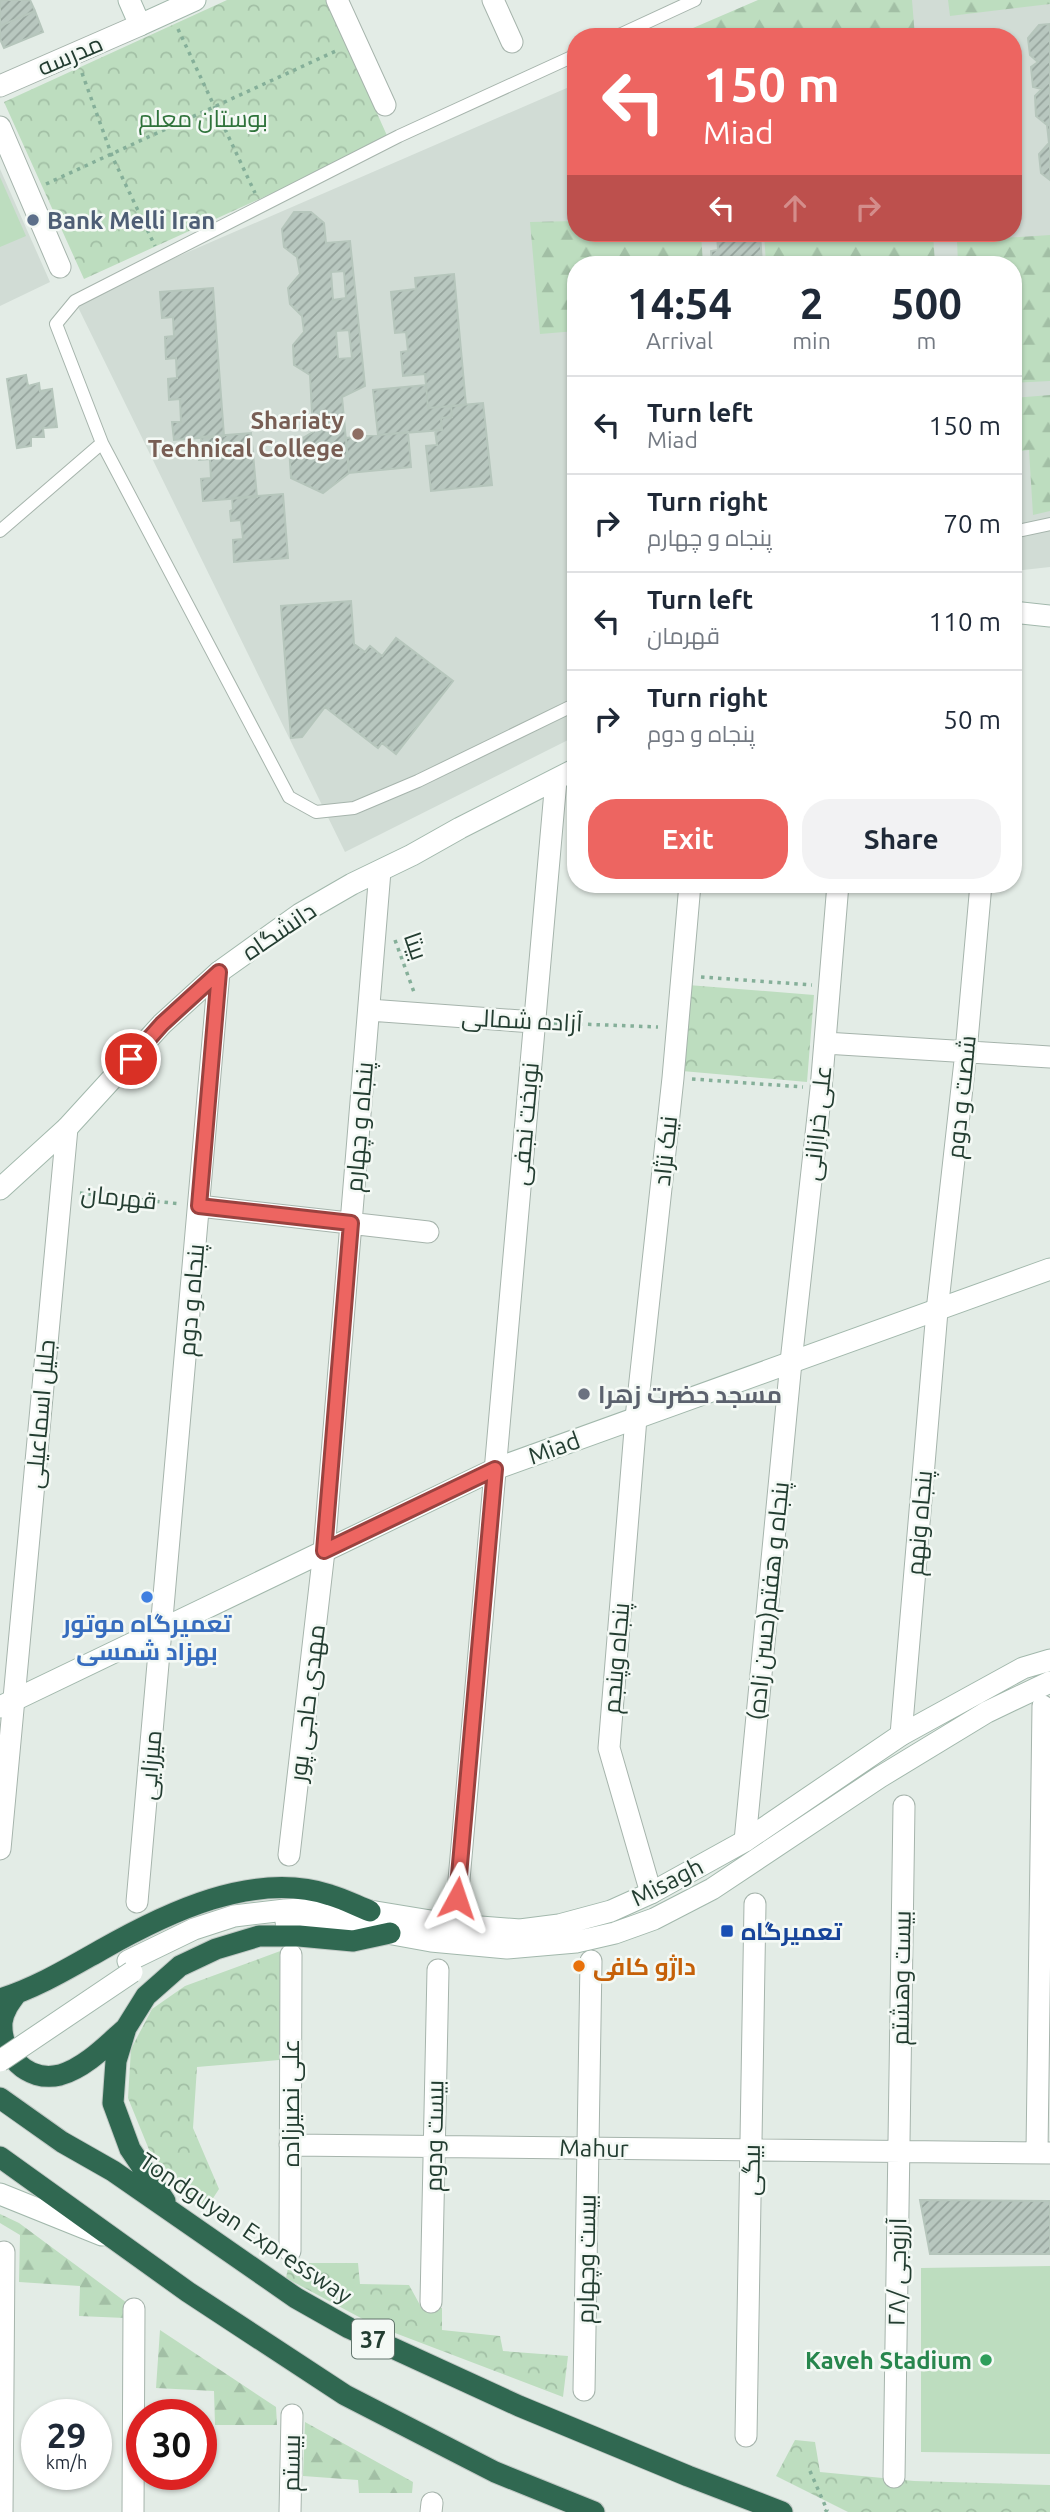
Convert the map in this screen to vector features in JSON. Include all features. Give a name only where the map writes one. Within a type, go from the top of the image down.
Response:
[{"type":"highway","points":[[126,2028],[100,2051],[66,2072],[44,2076],[28,2072],[11,2057],[2,2036],[2,2020],[9,1996],[185,1908],[232,1893],[285,1888],[328,1894],[370,1911]]},
{"type":"highway","points":[[171,2211],[130,2149],[113,2103],[116,2061],[126,2028],[146,1996],[180,1966],[216,1949],[259,1936],[299,1936],[353,1941],[390,1933]]},
{"type":"highway","name":"Tondguyan Expressway","points":[[0,2098],[61,2142],[113,2171],[296,2298],[349,2328],[519,2406],[782,2512]]},
{"type":"highway","name":"37","points":[[0,2157],[116,2241],[345,2395],[495,2472],[594,2512]]},
{"type":"street","points":[[129,0],[140,25]]},
{"type":"street","name":"مدرسه","points":[[0,86],[195,0]]},
{"type":"street","points":[[337,0],[385,105]]},
{"type":"street","points":[[493,0],[512,42]]},
{"type":"street","points":[[0,127],[61,267]]},
{"type":"street","points":[[1022,613],[1050,616]]},
{"type":"street","name":"دانشگاه","points":[[0,1189],[67,1128],[162,1024],[219,972],[300,914],[567,774]]},
{"type":"street","name":"نوبخت نجفی","points":[[455,1925],[556,780]]},
{"type":"street","name":"پنجاه و چهارم","points":[[324,1551],[380,871]]},
{"type":"street","name":"نیک نژاد","points":[[636,1418],[690,893]]},
{"type":"street","name":"علی خرازانی","points":[[791,1362],[821,1088],[837,893]]},
{"type":"street","name":"شصت و دوم","points":[[937,1311],[966,1052],[980,893]]},
{"type":"street","name":"پنجاه و دوم","points":[[163,1628],[219,972]]},
{"type":"street","name":"آزاده شمالی","points":[[369,1010],[534,1022]]},
{"type":"street","points":[[825,1043],[1050,1057]]},
{"type":"street","name":"جلیل اسماعیلی","points":[[0,1849],[7,1703],[67,1128]]},
{"type":"street","points":[[199,1206],[428,1232]]},
{"type":"street","name":"Miad","points":[[7,1703],[495,1469],[1050,1269]]},
{"type":"street","name":"پنجاه ونهم","points":[[901,1735],[937,1311]]},
{"type":"street","name":"(حسن زاده)پنجاه و هفتم","points":[[745,1841],[791,1362]]},
{"type":"street","name":"پنجاه وپنجم","points":[[636,1418],[609,1748],[651,1893]]},
{"type":"street","name":"مهدی حاجی پور","points":[[289,1855],[324,1551]]},
{"type":"street","name":"میرزایی","points":[[137,1902],[163,1628]]},
{"type":"street","name":"Misagh","points":[[239,1921],[318,1908],[370,1911],[455,1925],[520,1930],[559,1925],[611,1910],[651,1893],[745,1841],[901,1735],[1023,1668],[1050,1660]]},
{"type":"street","name":"Misagh","points":[[239,1921],[354,1927],[431,1941],[507,1948],[576,1942],[615,1933],[654,1919],[712,1889],[880,1777],[987,1712],[1050,1682]]},
{"type":"street","points":[[1044,1706],[1044,2153]]},
{"type":"street","name":"بیست وهشتم","points":[[898,2151],[904,1805]]},
{"type":"street","name":"بیگی","points":[[746,2436],[755,1904]]},
{"type":"street","points":[[0,2049],[128,1961],[194,1929],[239,1921]]},
{"type":"street","points":[[0,2061],[132,1972],[239,1921]]},
{"type":"street","name":"علی نصیرزاده","points":[[290,2251],[291,1955]]},
{"type":"street","name":"بیست وچهارم","points":[[584,2390],[591,1961]]},
{"type":"street","name":"بیست ودوم","points":[[430,2302],[438,1970]]},
{"type":"street","name":"Mahur","points":[[290,2145],[1044,2153]]},
{"type":"street","name":"آرزوجی /۲۸","points":[[894,2477],[898,2151]]},
{"type":"street","points":[[0,2194],[116,2241]]},
{"type":"street","points":[[2,2512],[4,2252]]},
{"type":"street","points":[[133,2512],[134,2309]]},
{"type":"street","name":"بیستم","points":[[290,2512],[292,2415]]},
{"type":"lane","points":[[634,28],[695,0]]},
{"type":"lane","points":[[567,59],[399,136],[75,300],[56,324],[102,443],[289,797],[316,812],[354,808],[418,781],[567,708]]},
{"type":"lane","points":[[0,531],[102,443]]},
{"type":"lane","points":[[1022,530],[1050,524]]},
{"type":"path","points":[[169,12],[258,199]]},
{"type":"path","points":[[28,192],[346,47]]},
{"type":"path","points":[[80,67],[112,156],[155,246]]},
{"type":"path","name":"بیتا","points":[[396,940],[422,1014]]},
{"type":"path","points":[[681,975],[830,986]]},
{"type":"path","name":"آزاده شمالی","points":[[534,1022],[676,1028]]},
{"type":"path","points":[[673,1078],[821,1088]]},
{"type":"path","name":"قهرمان","points":[[61,1191],[199,1206]]},
{"type":"path","points":[[810,2471],[827,2510],[825,2512]]},
{"type":"shaded area","name":"Shariaty Technical College","points":[[770,0],[1050,0],[1050,567],[1022,570],[1022,256],[567,256],[567,741],[345,852],[75,301],[567,88],[567,242],[1022,242],[1022,28],[706,28]]},
{"type":"shaded area","points":[[0,169],[50,282],[0,306]]},
{"type":"green space","name":"بوستان معلم","points":[[227,0],[326,0],[389,140],[84,279],[4,102]]},
{"type":"green space","points":[[758,0],[912,0],[914,28],[693,28]]},
{"type":"green space","points":[[948,0],[1050,0],[1050,4],[950,16]]},
{"type":"green space","points":[[0,177],[26,236],[0,247]]},
{"type":"green space","points":[[567,221],[567,242],[702,242],[702,256],[567,256],[567,332],[540,334],[530,222]]},
{"type":"green space","points":[[1050,235],[1050,381],[1022,383],[1022,256],[958,256],[957,242],[1022,242],[1022,237]]},
{"type":"green space","points":[[765,242],[934,242],[934,256],[765,256]]},
{"type":"green space","points":[[1050,395],[1050,511],[1033,515],[1029,450],[1022,451],[1022,397]]},
{"type":"green space","points":[[688,985],[814,995],[807,1082],[682,1071]]},
{"type":"green space","points":[[283,1950],[279,2060],[197,2067],[193,2128],[219,2189],[206,2209],[177,2185],[152,2157],[128,2098],[131,2049],[152,2009],[185,1986]]},
{"type":"green space","points":[[0,2214],[19,2223],[127,2303],[125,2318],[79,2316],[80,2286],[19,2282],[20,2235],[0,2223]]},
{"type":"green space","points":[[289,2263],[358,2263],[360,2284],[409,2285],[420,2305],[442,2308],[442,2330],[500,2336],[503,2351],[568,2356],[563,2397],[374,2325],[286,2278]]},
{"type":"green space","name":"Kaveh Stadium","points":[[1050,2266],[1050,2454],[921,2452],[921,2268]]},
{"type":"green space","points":[[160,2330],[276,2407],[277,2425],[217,2425],[217,2399],[214,2399],[214,2391],[156,2388]]},
{"type":"green space","points":[[305,2422],[413,2482],[412,2493],[359,2493],[358,2480],[303,2476]]},
{"type":"green space","points":[[795,2440],[815,2442],[820,2472],[914,2481],[1050,2485],[1050,2512],[848,2512],[776,2476]]},
{"type":"building","points":[[30,0],[35,11],[0,26],[0,1]]},
{"type":"building","points":[[35,11],[43,32],[4,48],[0,39],[0,26]]},
{"type":"building","points":[[1050,24],[1050,180],[1041,173],[1039,154],[1049,143],[1047,125],[1036,116],[1035,96],[1042,89],[1033,87],[1031,67],[1038,62],[1030,55],[1028,38],[1039,25]]},
{"type":"building","points":[[294,212],[311,212],[324,223],[326,243],[350,241],[365,386],[342,397],[349,473],[323,493],[291,478],[289,446],[313,432],[310,375],[294,365],[293,345],[304,332],[302,316],[290,304],[288,288],[300,274],[297,257],[284,247],[282,229]],"holes":[[[344,271],[346,298],[333,300],[331,272]],[[349,330],[352,358],[338,359],[336,331]]]},
{"type":"building","points":[[718,242],[761,242],[761,256],[711,256],[711,251],[718,250]]},
{"type":"building","points":[[454,274],[466,405],[428,408],[425,374],[403,376],[401,352],[408,351],[406,332],[395,333],[391,292],[416,289],[415,278]]},
{"type":"building","points":[[213,288],[224,436],[174,440],[172,422],[181,422],[180,399],[169,400],[168,379],[177,378],[176,358],[166,359],[165,337],[174,336],[173,317],[162,318],[160,292]]},
{"type":"building","points":[[26,375],[28,386],[39,383],[40,391],[52,389],[57,427],[43,428],[44,437],[31,437],[31,446],[17,448],[7,379]]},
{"type":"building","points":[[426,385],[428,408],[451,406],[452,417],[441,418],[442,430],[378,435],[373,390]]},
{"type":"building","points":[[483,403],[492,485],[431,491],[426,446],[437,445],[435,430],[442,430],[441,418],[452,417],[451,406]]},
{"type":"building","points":[[408,432],[411,467],[349,473],[346,438]]},
{"type":"building","points":[[251,433],[257,497],[203,501],[201,479],[211,478],[210,459],[199,460],[201,437]]},
{"type":"building","points":[[283,494],[288,558],[234,562],[233,540],[243,539],[241,520],[231,521],[232,498]]},
{"type":"building","points":[[351,601],[354,644],[365,652],[370,646],[382,656],[396,638],[453,681],[396,754],[382,743],[378,748],[325,707],[302,737],[291,738],[281,606]]},
{"type":"building","points":[[920,2200],[1050,2201],[1050,2254],[930,2254]]},
{"type":"place","name":"Bank Melli Iran","points":[[33,220]]},
{"type":"place","name":"Shariaty Technical College","points":[[358,434]]},
{"type":"place","name":"مسجد حضرت زهرا","points":[[584,1394]]},
{"type":"place","name":"تعمیرگاه موتور بهزاد شمسی","points":[[147,1597]]},
{"type":"place","name":"تعمیرگاه","points":[[727,1931]]},
{"type":"place","name":"داژو کافی","points":[[579,1966]]},
{"type":"place","name":"Kaveh Stadium","points":[[986,2360]]},
{"type":"route","points":[[131,1059],[162,1024],[219,972],[199,1206],[351,1223],[324,1551],[495,1469],[457,1898]]}]
